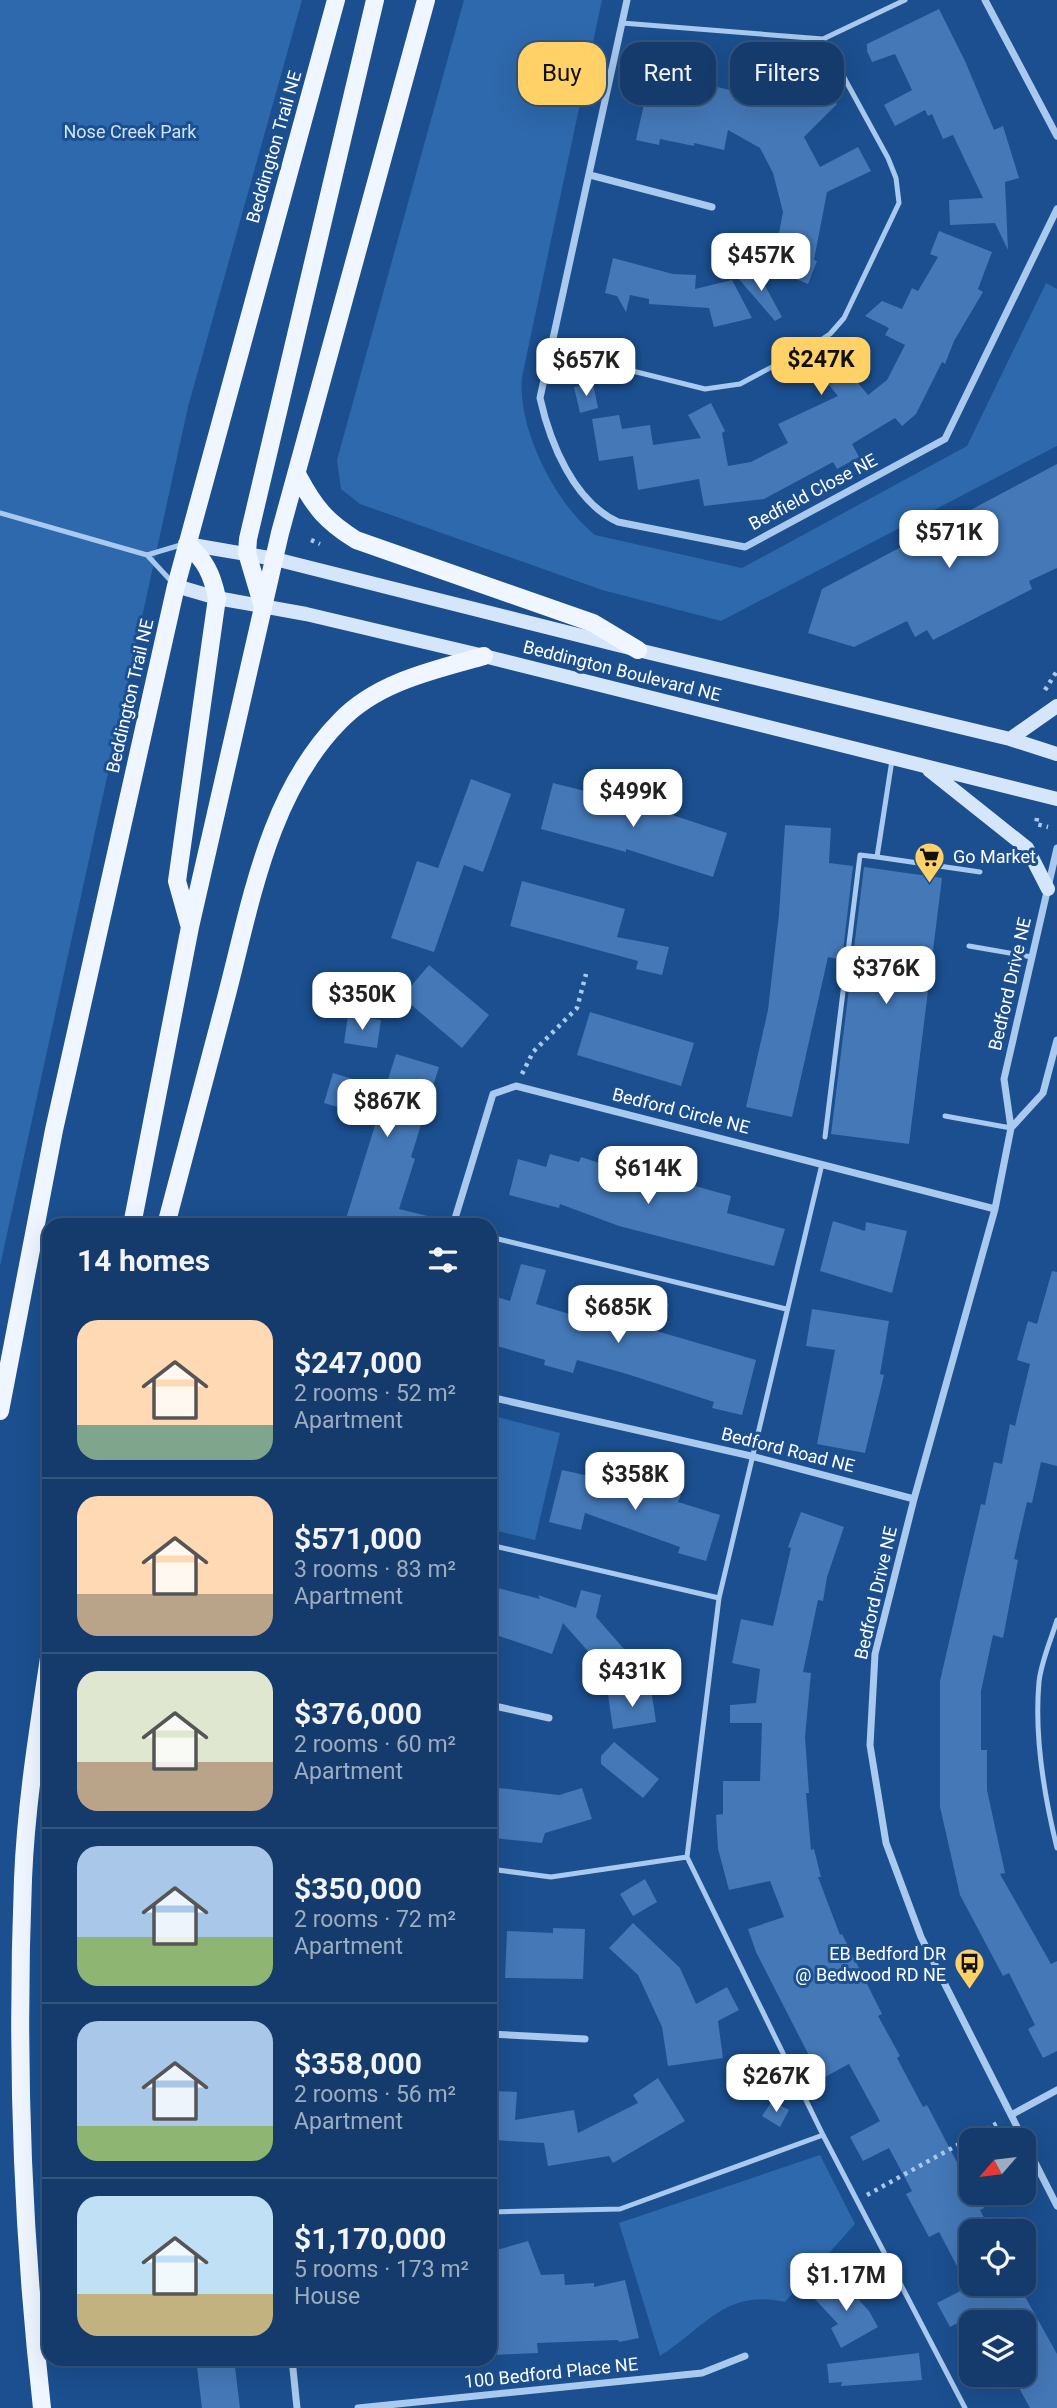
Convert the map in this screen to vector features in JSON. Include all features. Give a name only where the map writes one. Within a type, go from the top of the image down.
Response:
[{"type":"main road","name":"Beddington Trail NE","points":[[0,1411],[59,1106],[176,586],[336,0]]},
{"type":"main road","points":[[263,607],[247,553],[375,0]]},
{"type":"main road","points":[[133,1218],[190,927],[263,607],[350,272],[426,0]]},
{"type":"main road","points":[[298,477],[311,501],[328,522],[356,540],[593,623],[638,650]]},
{"type":"main road","name":"Beddington Boulevard NE","points":[[187,544],[275,559],[1010,739],[1057,754]]},
{"type":"main road","points":[[187,544],[202,558],[212,575],[217,598],[177,881],[190,927]]},
{"type":"main road","name":"Beddington Boulevard NE","points":[[176,586],[217,598],[306,614],[484,656],[1057,799]]},
{"type":"main road","points":[[168,1218],[244,929],[282,805],[305,762],[341,720],[394,684],[484,656]]},
{"type":"main road","points":[[1010,739],[1057,706]]},
{"type":"main road","points":[[922,765],[1019,840],[1027,848],[1048,890]]},
{"type":"main road","points":[[42,1707],[23,1877],[20,2061],[21,2156],[29,2293],[42,2408]]},
{"type":"street","name":"Bedfield Close NE","points":[[627,0],[540,398],[546,427],[555,448],[591,504],[602,514],[618,522],[745,547],[946,439],[1057,209]]},
{"type":"street","points":[[985,0],[1057,136]]},
{"type":"street","points":[[590,176],[712,207]]},
{"type":"street","name":"Bedford Drive NE","points":[[1057,848],[1004,1079],[1011,1128],[995,1209],[914,1499],[875,1654],[870,1745],[886,1843],[921,1937],[1057,2206]]},
{"type":"street","points":[[1011,1128],[1043,1093],[1057,1040]]},
{"type":"street","points":[[455,1218],[493,1094],[516,1086]]},
{"type":"street","name":"Bedford Circle NE","points":[[516,1086],[995,1209]]},
{"type":"street","name":"Bedford Road NE","points":[[497,1399],[751,1456],[914,1499]]},
{"type":"street","points":[[497,1707],[549,1718]]},
{"type":"street","points":[[497,2034],[585,2039]]},
{"type":"street","points":[[1011,2115],[1057,2090]]},
{"type":"street","name":"100 Bedford Place NE","points":[[358,2408],[702,2373],[745,2356]]},
{"type":"street","points":[[293,2366],[297,2408]]},
{"type":"lane","points":[[622,23],[823,39],[905,0]]},
{"type":"lane","points":[[552,351],[705,388],[740,384],[813,345],[830,334],[844,318],[899,203],[896,178],[888,158],[823,39]]},
{"type":"lane","points":[[0,513],[147,555],[176,586]]},
{"type":"lane","points":[[147,555],[187,544]]},
{"type":"lane","points":[[877,857],[892,757]]},
{"type":"lane","points":[[825,1137],[860,855],[980,872]]},
{"type":"lane","points":[[970,946],[1032,957]]},
{"type":"lane","points":[[945,1116],[1011,1128]]},
{"type":"lane","points":[[822,1164],[719,1598],[687,1857],[822,2135],[965,2408]]},
{"type":"lane","points":[[497,1239],[786,1309]]},
{"type":"lane","points":[[497,1547],[719,1598]]},
{"type":"lane","points":[[1057,1620],[1039,1681],[1040,1737],[1046,1804],[1057,1848]]},
{"type":"lane","points":[[497,1870],[551,1877],[687,1857]]},
{"type":"lane","points":[[497,2212],[620,2209],[822,2135]]},
{"type":"path","points":[[311,540],[320,544]]},
{"type":"path","points":[[1037,818],[1036,824],[1048,827]]},
{"type":"path","points":[[516,1086],[533,1052],[576,1008],[586,974]]},
{"type":"path","points":[[857,2200],[1011,2115]]},
{"type":"green space","name":"Nose Creek Park","points":[[0,0],[302,0],[188,407],[0,1266]]},
{"type":"green space","points":[[464,0],[602,0],[593,42],[518,42],[518,105],[580,105],[522,377],[522,397],[532,441],[553,484],[580,521],[595,535],[742,568],[967,446],[1046,283],[1057,289],[1057,446],[721,621],[602,590],[360,504],[341,489],[337,460]]},
{"type":"green space","points":[[497,1417],[560,1433],[535,1540],[497,1531]]},
{"type":"green space","points":[[820,2155],[855,2224],[785,2302],[764,2299],[731,2306],[717,2313],[660,2356],[619,2223]]},
{"type":"building","points":[[939,9],[965,61],[994,130],[1003,126],[1019,178],[1005,182],[1008,250],[995,223],[950,225],[949,200],[983,198],[953,135],[943,139],[932,114],[928,116],[925,110],[895,126],[884,105],[912,90],[895,54],[872,62],[867,51],[867,44]]},
{"type":"building","points":[[716,87],[730,90],[730,105],[836,105],[804,137],[820,167],[858,147],[871,171],[827,192],[814,260],[817,261],[808,284],[759,264],[768,241],[777,244],[783,212],[773,173],[760,148],[728,130],[724,150],[660,139],[659,145],[636,140],[644,105],[716,105]]},
{"type":"building","points":[[939,231],[992,252],[978,289],[983,292],[954,341],[945,364],[942,362],[916,414],[902,426],[895,418],[852,444],[859,457],[837,469],[833,462],[764,499],[704,506],[699,479],[638,490],[633,456],[599,461],[592,419],[619,415],[622,429],[650,425],[653,445],[701,438],[688,415],[711,403],[725,431],[722,433],[728,466],[751,462],[788,443],[778,424],[838,396],[815,368],[815,361],[829,348],[868,395],[887,380],[905,345],[885,335],[889,328],[865,316],[882,301],[902,309],[912,288],[918,291],[938,257],[930,254]]},
{"type":"building","points":[[613,258],[673,274],[696,275],[695,289],[732,280],[752,318],[714,327],[709,308],[649,304],[649,299],[630,295],[626,312],[617,296],[605,293]]},
{"type":"building","points":[[756,269],[782,317],[775,321],[738,278]]},
{"type":"building","points":[[593,383],[598,408],[580,413],[574,387]]},
{"type":"building","points":[[1057,464],[1057,568],[1029,581],[1032,589],[933,640],[927,630],[915,637],[907,621],[854,647],[808,633],[822,589]]},
{"type":"building","points":[[471,779],[511,794],[483,872],[464,865],[434,952],[391,938],[417,861],[438,868]]},
{"type":"building","points":[[553,783],[645,806],[727,833],[713,877],[626,849],[626,852],[541,829]]},
{"type":"building","points":[[785,825],[831,828],[829,863],[853,866],[842,960],[828,957],[792,1117],[746,1107],[768,1010],[779,914]]},
{"type":"building","points":[[864,867],[942,878],[909,1144],[831,1134]]},
{"type":"building","points":[[522,881],[625,909],[617,937],[669,947],[662,975],[636,969],[638,961],[510,926]]},
{"type":"building","points":[[429,965],[489,1015],[462,1048],[402,997]]},
{"type":"building","points":[[590,1012],[694,1043],[681,1086],[577,1055]]},
{"type":"building","points":[[348,1015],[381,1020],[377,1048],[344,1043]]},
{"type":"building","points":[[396,1054],[439,1067],[411,1157],[415,1159],[399,1209],[436,1218],[346,1218],[377,1119],[324,1103],[333,1073],[385,1089]]},
{"type":"building","points":[[550,1154],[579,1162],[581,1157],[633,1174],[634,1169],[731,1196],[727,1213],[785,1229],[774,1266],[619,1226],[560,1204],[559,1208],[509,1195],[518,1159],[546,1167]]},
{"type":"building","points":[[833,1221],[865,1231],[866,1222],[907,1231],[892,1293],[820,1271]]},
{"type":"building","points":[[521,1264],[546,1270],[536,1304],[603,1324],[605,1316],[632,1322],[651,1293],[669,1305],[653,1330],[756,1360],[742,1415],[712,1408],[714,1402],[627,1374],[577,1360],[573,1373],[544,1365],[545,1360],[497,1346],[497,1297],[510,1301]]},
{"type":"building","points":[[1052,1271],[1057,1272],[1057,1466],[1041,1462],[1032,1503],[1027,1502],[1014,1559],[1018,1560],[1003,1638],[993,1635],[981,1691],[981,1750],[987,1750],[987,1790],[1005,1873],[1000,1874],[1051,1964],[1057,1961],[1057,2051],[1043,2058],[1028,2029],[1035,2025],[1009,1973],[1003,1976],[960,1895],[940,1807],[940,1681],[981,1504],[985,1505],[994,1462],[1002,1464],[1010,1424],[1015,1426],[1030,1364],[1017,1360],[1028,1321],[1037,1324]]},
{"type":"building","points":[[812,1309],[889,1321],[880,1374],[884,1375],[865,1453],[817,1444],[835,1350],[806,1346]]},
{"type":"building","points":[[562,1470],[607,1480],[608,1477],[649,1493],[652,1485],[681,1495],[678,1502],[720,1515],[706,1561],[678,1553],[680,1547],[585,1513],[581,1530],[549,1522]]},
{"type":"building","points":[[801,1512],[844,1527],[827,1577],[823,1601],[818,1600],[803,1672],[811,1673],[805,1737],[811,1850],[814,1849],[821,1877],[818,1877],[840,1935],[842,1934],[882,2014],[878,2016],[900,2056],[897,2058],[923,2107],[927,2105],[959,2166],[959,2205],[982,2205],[984,2208],[980,2210],[985,2219],[959,2219],[959,2270],[939,2232],[929,2237],[906,2194],[912,2191],[889,2148],[863,2161],[850,2137],[880,2121],[849,2064],[821,2079],[756,1952],[748,1929],[784,1917],[770,1881],[729,1890],[718,1849],[716,1815],[723,1814],[723,1781],[760,1781],[762,1723],[730,1723],[730,1705],[756,1703],[760,1669],[732,1663],[741,1619],[773,1626],[791,1548],[788,1547]]},
{"type":"building","points":[[497,1588],[540,1599],[538,1595],[576,1608],[581,1590],[601,1595],[596,1617],[631,1657],[610,1676],[563,1623],[552,1654],[497,1635]]},
{"type":"building","points":[[651,1689],[656,1722],[613,1729],[608,1695]]},
{"type":"building","points":[[614,1742],[659,1779],[643,1798],[601,1764],[601,1756]]},
{"type":"building","points":[[499,1788],[559,1795],[582,1788],[592,1819],[545,1833],[542,1843],[497,1838]]},
{"type":"building","points":[[645,1879],[657,1902],[633,1916],[620,1894]]},
{"type":"building","points":[[633,1923],[680,1968],[696,2004],[727,1987],[739,2010],[718,2021],[723,2058],[668,2066],[662,2027],[638,1975],[609,1948]]},
{"type":"building","points":[[553,1928],[585,1929],[583,1979],[505,1978],[507,1931],[553,1933]]},
{"type":"building","points":[[658,2078],[685,2121],[613,2163],[609,2156],[548,2166],[544,2143],[497,2140],[497,2091],[517,2092],[515,2120],[574,2110],[578,2133],[638,2103],[633,2095]]},
{"type":"building","points":[[772,2101],[789,2110],[780,2127],[762,2116]]},
{"type":"building","points":[[528,2241],[541,2275],[564,2274],[565,2285],[594,2283],[594,2287],[625,2280],[639,2338],[619,2342],[537,2343],[538,2353],[497,2355],[497,2250]]},
{"type":"building","points":[[837,2276],[869,2311],[878,2327],[841,2348],[831,2328],[838,2324],[814,2298]]},
{"type":"building","points":[[959,2292],[959,2296],[1025,2296],[1032,2310],[959,2310],[959,2322],[950,2327],[937,2303]]},
{"type":"building","points":[[1036,2316],[1057,2354],[1057,2408],[1030,2408],[1019,2387],[1036,2387]]},
{"type":"building","points":[[919,2353],[922,2380],[841,2386],[842,2382],[829,2383],[827,2364]]},
{"type":"building","points":[[197,2366],[235,2366],[240,2408],[202,2408]]},
{"type":"place","name":"Go Market","points":[[930,884]]},
{"type":"place","name":"EB Bedford DR @ Bedwood RD NE","points":[[969,1991]]}]
